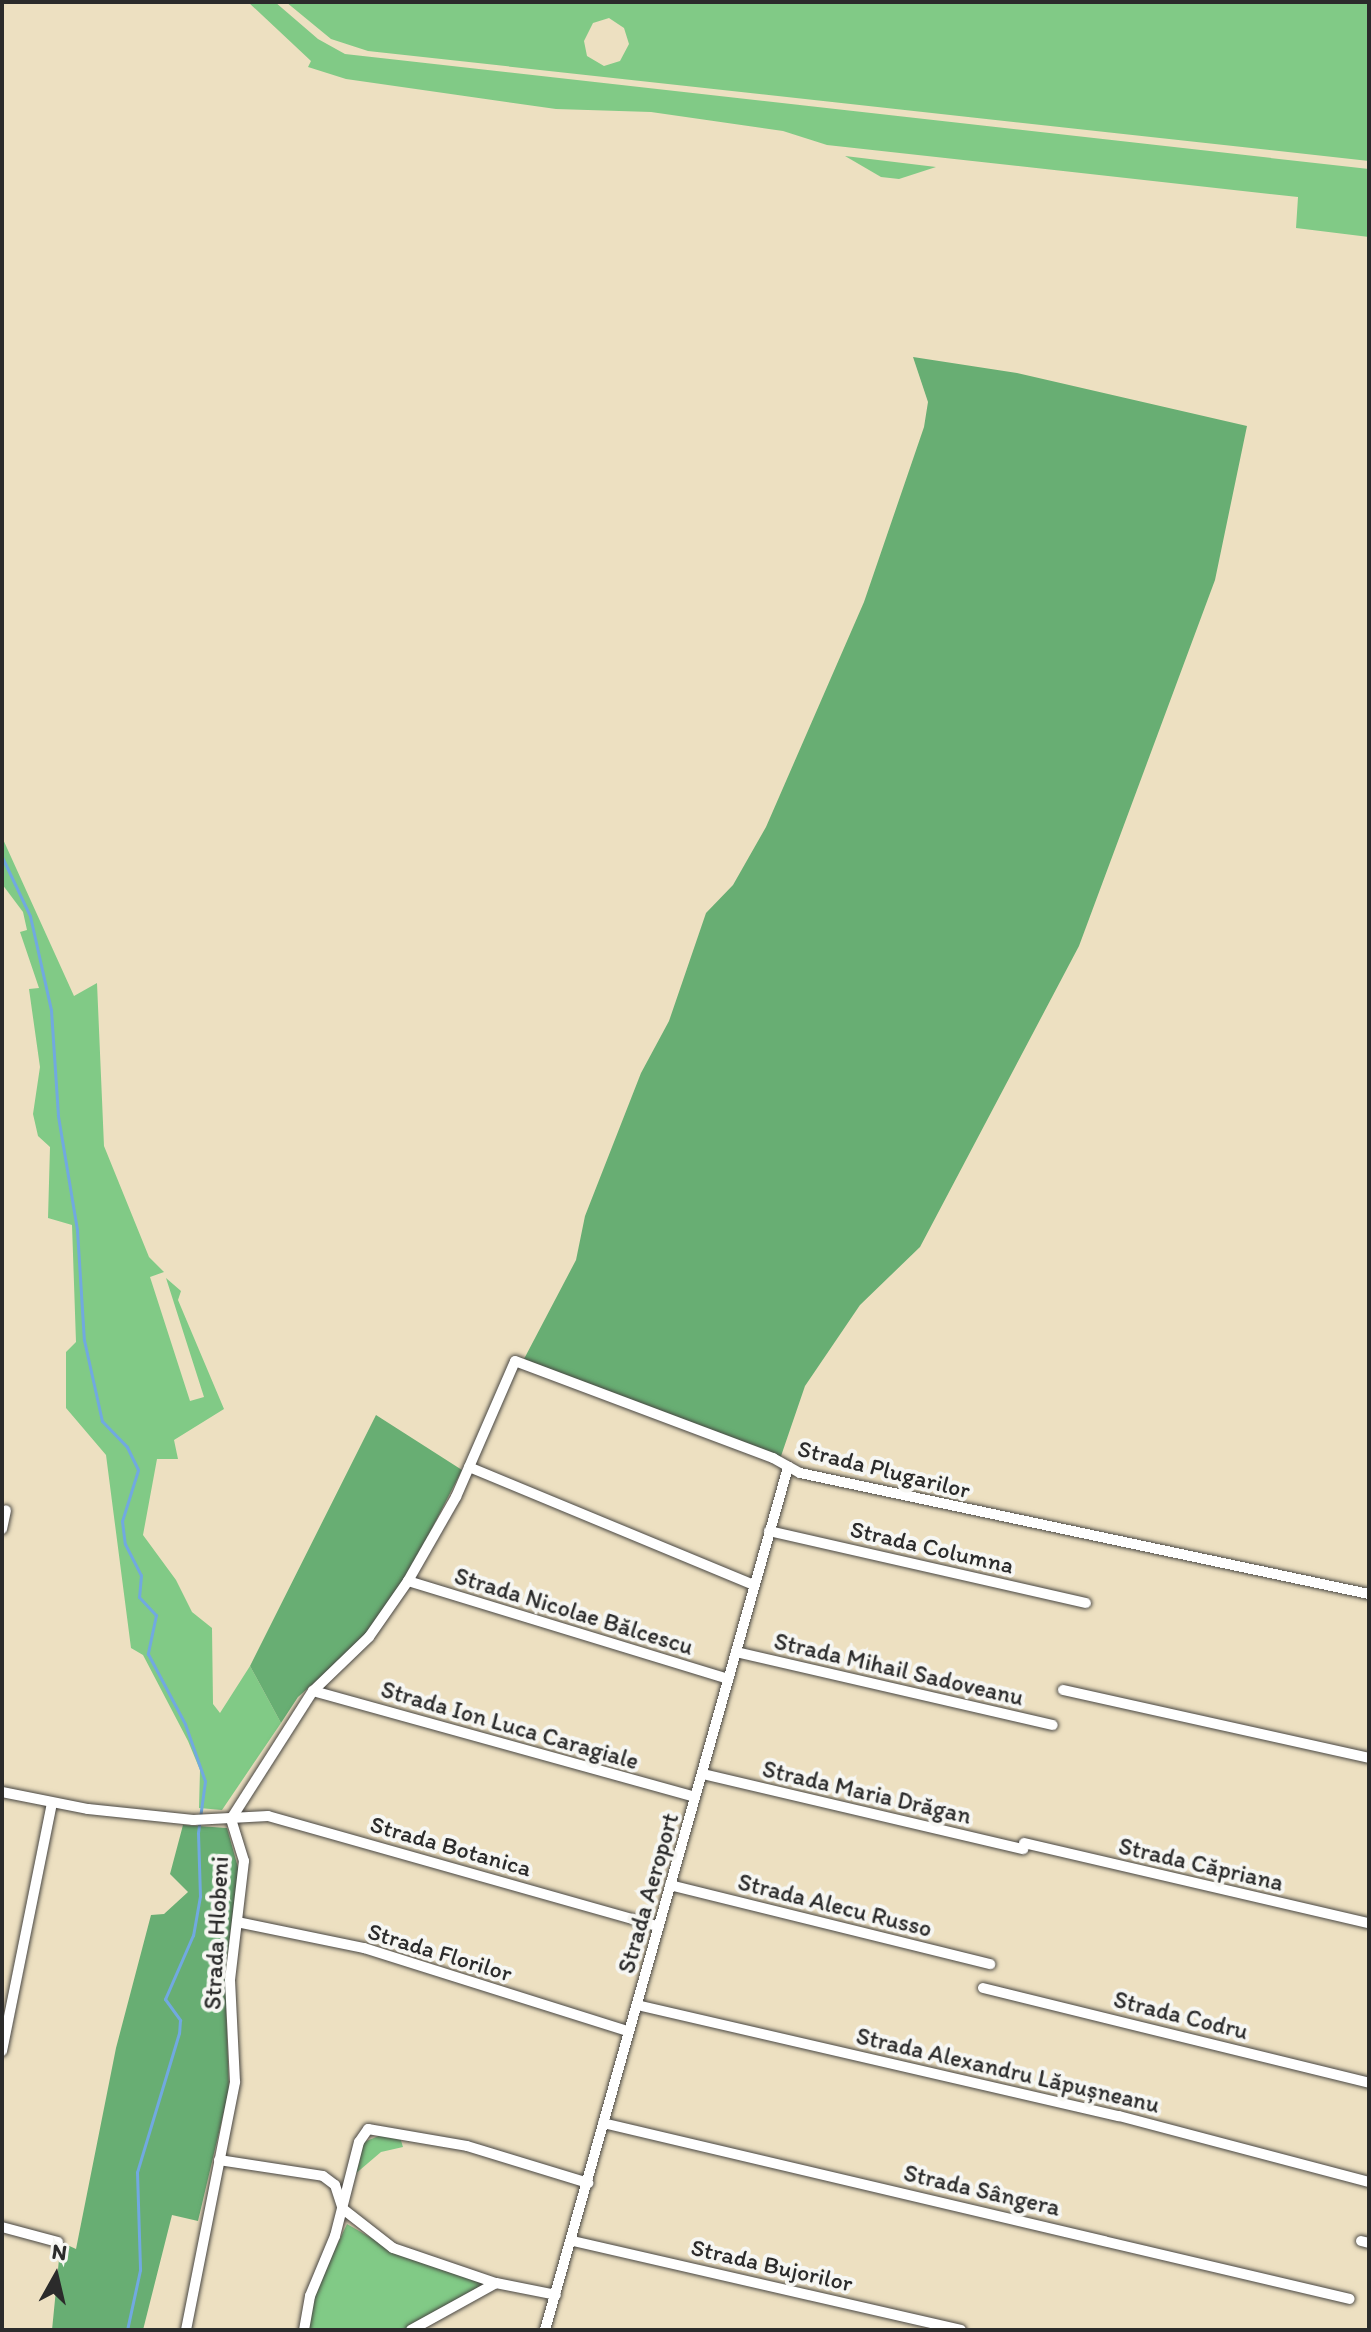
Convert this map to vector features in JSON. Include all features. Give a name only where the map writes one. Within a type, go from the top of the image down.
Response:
[{"type":"street","name":"Strada Plugarilor","points":[[469,1467],[515,1361],[788,1467],[887,1495],[1369,1594]]},
{"type":"street","points":[[231,1819],[313,1691],[369,1637],[408,1581],[469,1467],[754,1585]]},
{"type":"street","name":"Strada Aeroport","points":[[545,2330],[573,2241],[628,2031],[788,1467]]},
{"type":"street","points":[[2,1529],[6,1510]]},
{"type":"street","name":"Strada Columna","points":[[769,1531],[1086,1603]]},
{"type":"street","name":"Strada Nicolae Bălcescu","points":[[408,1581],[728,1679]]},
{"type":"street","name":"Strada Mihail Sadoveanu","points":[[736,1652],[1053,1725]]},
{"type":"street","points":[[1063,1690],[1369,1758]]},
{"type":"street","name":"Strada Ion Luca Caragiale","points":[[313,1691],[695,1797]]},
{"type":"street","name":"Strada Maria Drăgan","points":[[703,1774],[1023,1846]]},
{"type":"street","name":"Strada Botanica","points":[[2,1792],[52,1803],[193,1820],[268,1816],[659,1927]]},
{"type":"street","points":[[2,2051],[52,1803]]},
{"type":"street","name":"Strada Hlobeni","points":[[186,2330],[235,2082],[230,1980],[244,1861],[231,1819]]},
{"type":"street","name":"Strada Căpriana","points":[[1023,1846],[1369,1923]]},
{"type":"street","name":"Strada Alecu Russo","points":[[670,1885],[990,1964]]},
{"type":"street","name":"Strada Florilor","points":[[237,1922],[364,1948],[413,1968],[628,2031]]},
{"type":"street","name":"Strada Codru","points":[[983,1988],[1369,2083]]},
{"type":"street","name":"Strada Alexandru Lăpușneanu","points":[[637,2005],[1119,2116],[1369,2182]]},
{"type":"street","name":"Strada Sângera","points":[[603,2123],[1350,2299]]},
{"type":"street","points":[[304,2330],[310,2296],[343,2209],[356,2153],[368,2129],[467,2146],[588,2183]]},
{"type":"street","points":[[219,2160],[323,2176],[335,2185],[343,2209],[393,2248],[496,2283],[556,2295]]},
{"type":"street","points":[[2,2227],[58,2242]]},
{"type":"street","name":"Strada Bujorilor","points":[[573,2241],[961,2330]]},
{"type":"street","points":[[411,2330],[496,2283]]},
{"type":"green space","points":[[248,2],[275,2],[318,39],[345,54],[1369,169],[1369,237],[1296,228],[1298,197],[827,145],[783,131],[651,112],[556,109],[346,79],[308,67],[311,61]]},
{"type":"green space","points":[[286,2],[1369,2],[1369,161],[368,51],[331,39]],"holes":[[[609,18],[624,28],[629,44],[620,61],[604,66],[587,56],[584,41],[593,23]]]},
{"type":"green space","points":[[845,156],[936,167],[899,179],[881,177]]},
{"type":"green space","points":[[913,357],[1017,373],[1247,426],[1215,580],[1079,946],[920,1247],[860,1305],[805,1386],[780,1459],[524,1359],[576,1260],[585,1216],[641,1073],[669,1021],[706,913],[733,885],[766,827],[864,602],[924,427],[928,402]]},
{"type":"green space","points":[[2,837],[74,996],[97,983],[104,1146],[149,1257],[164,1272],[150,1277],[190,1401],[204,1397],[166,1278],[181,1291],[178,1300],[224,1409],[174,1440],[178,1459],[157,1459],[143,1535],[176,1580],[192,1612],[212,1628],[213,1704],[220,1713],[250,1666],[281,1723],[222,1810],[199,1808],[200,1770],[188,1741],[143,1655],[131,1648],[106,1455],[66,1408],[66,1352],[76,1342],[72,1225],[48,1218],[50,1147],[38,1136],[33,1114],[40,1067],[29,989],[39,988],[20,932],[27,930],[23,912],[2,884]]},
{"type":"green space","points":[[376,1415],[462,1470],[407,1577],[366,1637],[298,1697],[281,1723],[250,1666]]},
{"type":"green space","points":[[183,1825],[227,1828],[239,1871],[225,1971],[229,2090],[198,2221],[172,2215],[143,2330],[52,2330],[60,2249],[65,2244],[76,2249],[116,2048],[151,1915],[164,1914],[188,1892],[170,1874]]},
{"type":"green space","points":[[386,2133],[399,2134],[403,2147],[381,2152],[354,2175],[364,2142]]},
{"type":"green space","points":[[347,2224],[394,2251],[485,2283],[406,2330],[307,2330],[314,2293]]},
{"type":"waterway","points":[[2,857],[30,916],[51,1010],[58,1116],[77,1230],[84,1340],[102,1421],[127,1447],[138,1470],[122,1521],[125,1544],[141,1575],[139,1597],[156,1615],[148,1654],[185,1724],[205,1781],[198,1833],[200,1896],[193,1935],[165,1999],[180,2020],[179,2033],[137,2172],[140,2270],[127,2330]]}]
